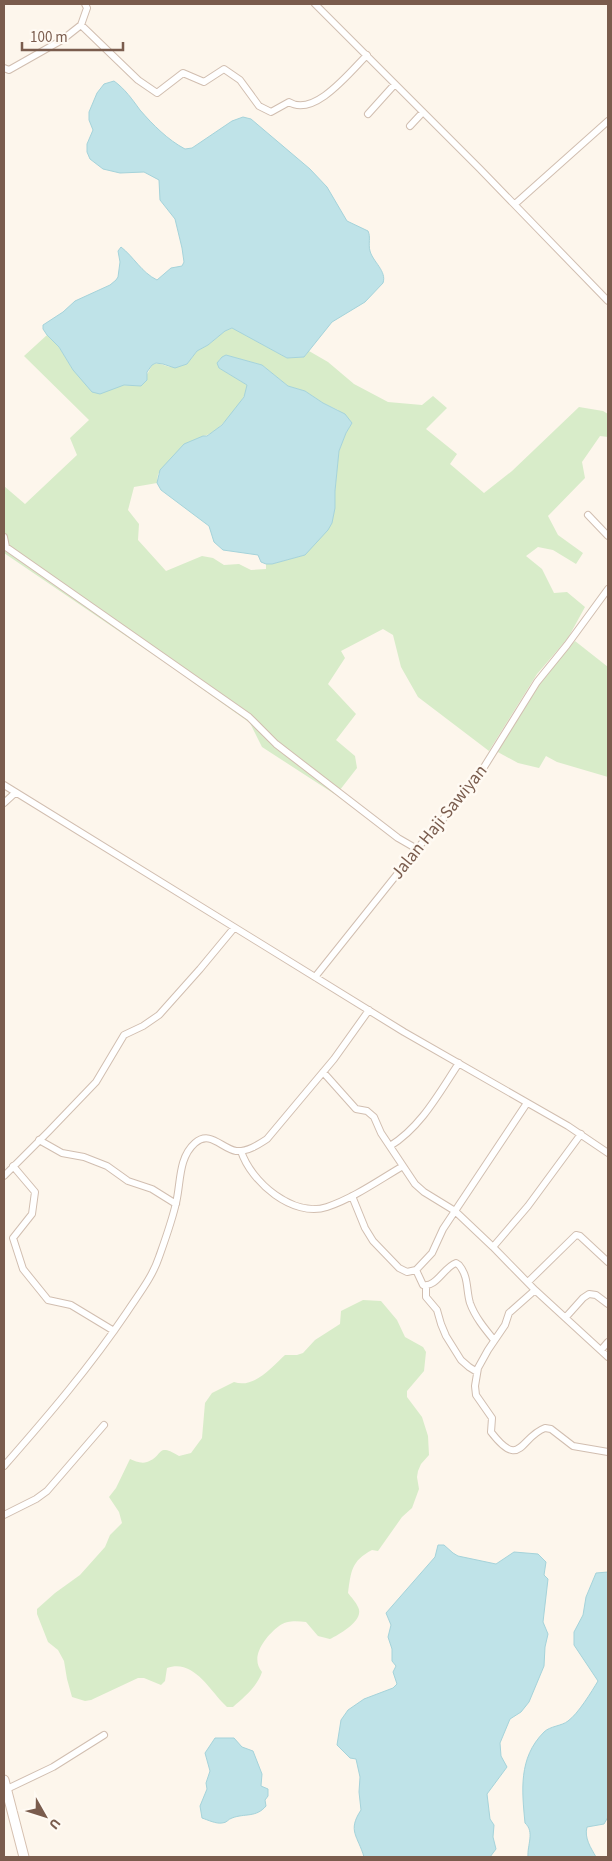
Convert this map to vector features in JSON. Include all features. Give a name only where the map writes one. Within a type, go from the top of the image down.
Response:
[{"type":"street","points":[[4,68],[9,70],[62,40],[81,25],[87,8],[85,4]]},
{"type":"street","points":[[315,4],[515,204],[608,301]]},
{"type":"street","points":[[81,25],[138,80],[157,93],[183,73],[204,82],[224,69],[240,80],[259,106],[271,112],[290,102],[296,106],[304,106],[316,102],[367,56]]},
{"type":"street","points":[[368,114],[395,84]]},
{"type":"street","points":[[410,126],[423,112]]},
{"type":"street","points":[[515,204],[608,122]]},
{"type":"street","points":[[588,514],[608,536]]},
{"type":"street","points":[[4,537],[5,548],[249,717],[276,744],[398,838],[417,849]]},
{"type":"street","name":"Jalan Haji Sawiyan","points":[[315,977],[417,849],[471,788],[537,682],[608,589]]},
{"type":"street","points":[[4,785],[234,928],[458,1063],[581,1134],[608,1153]]},
{"type":"street","points":[[4,803],[15,793]]},
{"type":"street","points":[[4,1176],[96,1082],[124,1035],[143,1026],[159,1015],[234,928]]},
{"type":"street","points":[[4,1466],[114,1332],[155,1268],[176,1204],[183,1161],[191,1147],[203,1138],[210,1138],[234,1150],[241,1151],[256,1146],[267,1139],[323,1072],[369,1010]]},
{"type":"street","points":[[390,1146],[406,1135],[416,1124],[458,1063]]},
{"type":"street","points":[[323,1072],[356,1109],[367,1112],[374,1117],[380,1131],[402,1166],[421,1189],[455,1212],[494,1247],[535,1290],[608,1357]]},
{"type":"street","points":[[352,1196],[373,1241],[399,1268],[407,1272],[416,1270],[435,1248],[443,1229],[527,1103]]},
{"type":"street","points":[[494,1247],[528,1206],[581,1134]]},
{"type":"street","points":[[39,1140],[62,1153],[84,1157],[107,1166],[128,1181],[152,1189],[176,1204]]},
{"type":"street","points":[[241,1151],[244,1162],[251,1172],[272,1194],[283,1200],[315,1209],[327,1207],[352,1196],[402,1166]]},
{"type":"street","points":[[13,1166],[35,1192],[32,1214],[12,1238],[23,1269],[48,1300],[71,1305],[114,1332]]},
{"type":"street","points":[[528,1282],[576,1235],[580,1236],[608,1262]]},
{"type":"street","points":[[426,1286],[433,1283],[452,1264],[460,1265],[466,1279],[471,1306],[480,1322],[494,1340]]},
{"type":"street","points":[[416,1270],[426,1286],[426,1297],[438,1310],[441,1324],[448,1340],[464,1363],[477,1372]]},
{"type":"street","points":[[535,1290],[509,1313],[507,1322],[481,1360],[477,1372],[476,1395],[491,1416],[491,1432],[510,1450],[518,1450],[537,1432],[545,1428],[551,1429],[573,1446],[608,1452]]},
{"type":"street","points":[[566,1317],[589,1294],[596,1295],[608,1304]]},
{"type":"street","points":[[601,1350],[608,1342]]},
{"type":"street","points":[[4,1515],[36,1499],[47,1490],[104,1425]]},
{"type":"street","points":[[7,1789],[53,1767],[104,1735]]},
{"type":"street","points":[[4,1780],[24,1857]]},
{"type":"green space","points":[[233,328],[287,358],[304,357],[309,351],[328,362],[354,384],[388,402],[422,405],[433,396],[447,408],[426,429],[457,454],[450,464],[484,493],[512,471],[579,407],[603,411],[608,414],[608,437],[600,436],[582,462],[585,478],[548,516],[558,535],[583,553],[576,564],[553,550],[538,547],[526,556],[542,569],[554,593],[567,592],[585,607],[568,638],[537,674],[489,751],[418,697],[401,667],[393,635],[383,629],[341,651],[345,658],[328,684],[356,714],[336,740],[355,756],[357,768],[336,795],[262,747],[250,723],[4,553],[4,486],[25,504],[77,455],[70,438],[89,420],[24,356],[47,335],[59,347],[73,370],[120,385],[141,386],[152,365],[158,364],[174,367],[187,364],[197,351],[208,345],[225,331]],"holes":[[[226,355],[262,365],[288,386],[305,391],[338,410],[352,423],[339,451],[335,508],[305,555],[266,564],[266,569],[251,570],[239,564],[224,565],[213,558],[202,556],[166,571],[138,540],[139,524],[128,510],[134,487],[157,483],[158,474],[203,436],[216,430],[243,399],[247,385],[219,368],[219,360]]]},
{"type":"green space","points":[[575,641],[608,667],[608,777],[557,762],[546,756],[539,768],[518,763],[496,751],[543,675]]},
{"type":"green space","points":[[363,1300],[381,1301],[397,1320],[405,1337],[423,1347],[426,1352],[424,1371],[407,1391],[407,1397],[422,1417],[428,1436],[429,1455],[418,1471],[419,1489],[412,1508],[402,1517],[378,1551],[372,1550],[365,1554],[353,1568],[348,1593],[358,1607],[358,1617],[355,1622],[330,1639],[318,1636],[306,1622],[289,1622],[279,1626],[264,1641],[258,1653],[258,1666],[262,1672],[260,1677],[250,1691],[233,1707],[227,1707],[199,1676],[184,1667],[176,1666],[167,1668],[165,1681],[161,1685],[144,1678],[138,1678],[91,1700],[85,1701],[72,1697],[64,1661],[58,1650],[48,1642],[37,1614],[37,1609],[80,1575],[105,1547],[110,1535],[122,1523],[119,1512],[109,1497],[116,1488],[130,1459],[147,1462],[163,1450],[179,1456],[191,1453],[202,1438],[205,1403],[212,1393],[234,1382],[241,1383],[255,1380],[285,1355],[303,1353],[315,1340],[340,1324],[341,1311]]},
{"type":"water","points":[[114,81],[125,91],[155,127],[185,149],[192,148],[232,121],[243,117],[251,119],[310,169],[327,187],[347,221],[368,231],[370,251],[383,274],[383,283],[365,302],[332,322],[304,357],[287,358],[232,328],[197,351],[187,364],[175,368],[156,363],[152,365],[147,372],[147,380],[141,386],[124,385],[100,394],[92,392],[73,370],[59,347],[47,335],[43,325],[63,312],[75,301],[110,285],[116,280],[120,262],[118,251],[121,247],[146,273],[157,280],[171,268],[182,266],[184,262],[175,219],[160,200],[159,180],[144,172],[120,173],[103,169],[90,159],[87,152],[87,144],[93,130],[89,120],[89,112],[97,93],[104,84]]},
{"type":"water","points":[[226,355],[262,365],[288,386],[305,391],[345,414],[352,423],[339,451],[335,508],[332,523],[305,555],[266,564],[261,562],[258,555],[223,550],[214,542],[209,526],[161,490],[157,483],[160,470],[184,444],[207,436],[222,425],[244,397],[247,385],[219,368],[217,363]]},
{"type":"water","points":[[438,1545],[444,1545],[458,1556],[496,1564],[514,1552],[538,1554],[546,1562],[544,1575],[548,1579],[543,1622],[548,1634],[544,1666],[529,1702],[521,1712],[510,1719],[500,1743],[501,1756],[507,1767],[487,1794],[490,1819],[494,1825],[493,1837],[496,1849],[490,1857],[364,1857],[354,1829],[361,1810],[360,1777],[356,1759],[350,1758],[337,1745],[341,1720],[348,1710],[364,1699],[393,1688],[397,1684],[393,1672],[396,1666],[392,1661],[392,1649],[388,1637],[391,1625],[386,1613],[435,1557]]},
{"type":"water","points":[[608,1572],[608,1817],[604,1824],[587,1827],[587,1839],[596,1857],[528,1857],[530,1830],[525,1823],[523,1799],[526,1764],[536,1742],[544,1732],[572,1718],[598,1681],[574,1645],[574,1632],[583,1615],[586,1597],[596,1573]]},
{"type":"water","points":[[215,1738],[234,1738],[242,1747],[253,1751],[262,1774],[261,1786],[268,1789],[268,1796],[265,1800],[266,1806],[262,1810],[254,1814],[232,1818],[224,1823],[202,1818],[200,1806],[207,1789],[206,1783],[210,1771],[205,1753]]}]
